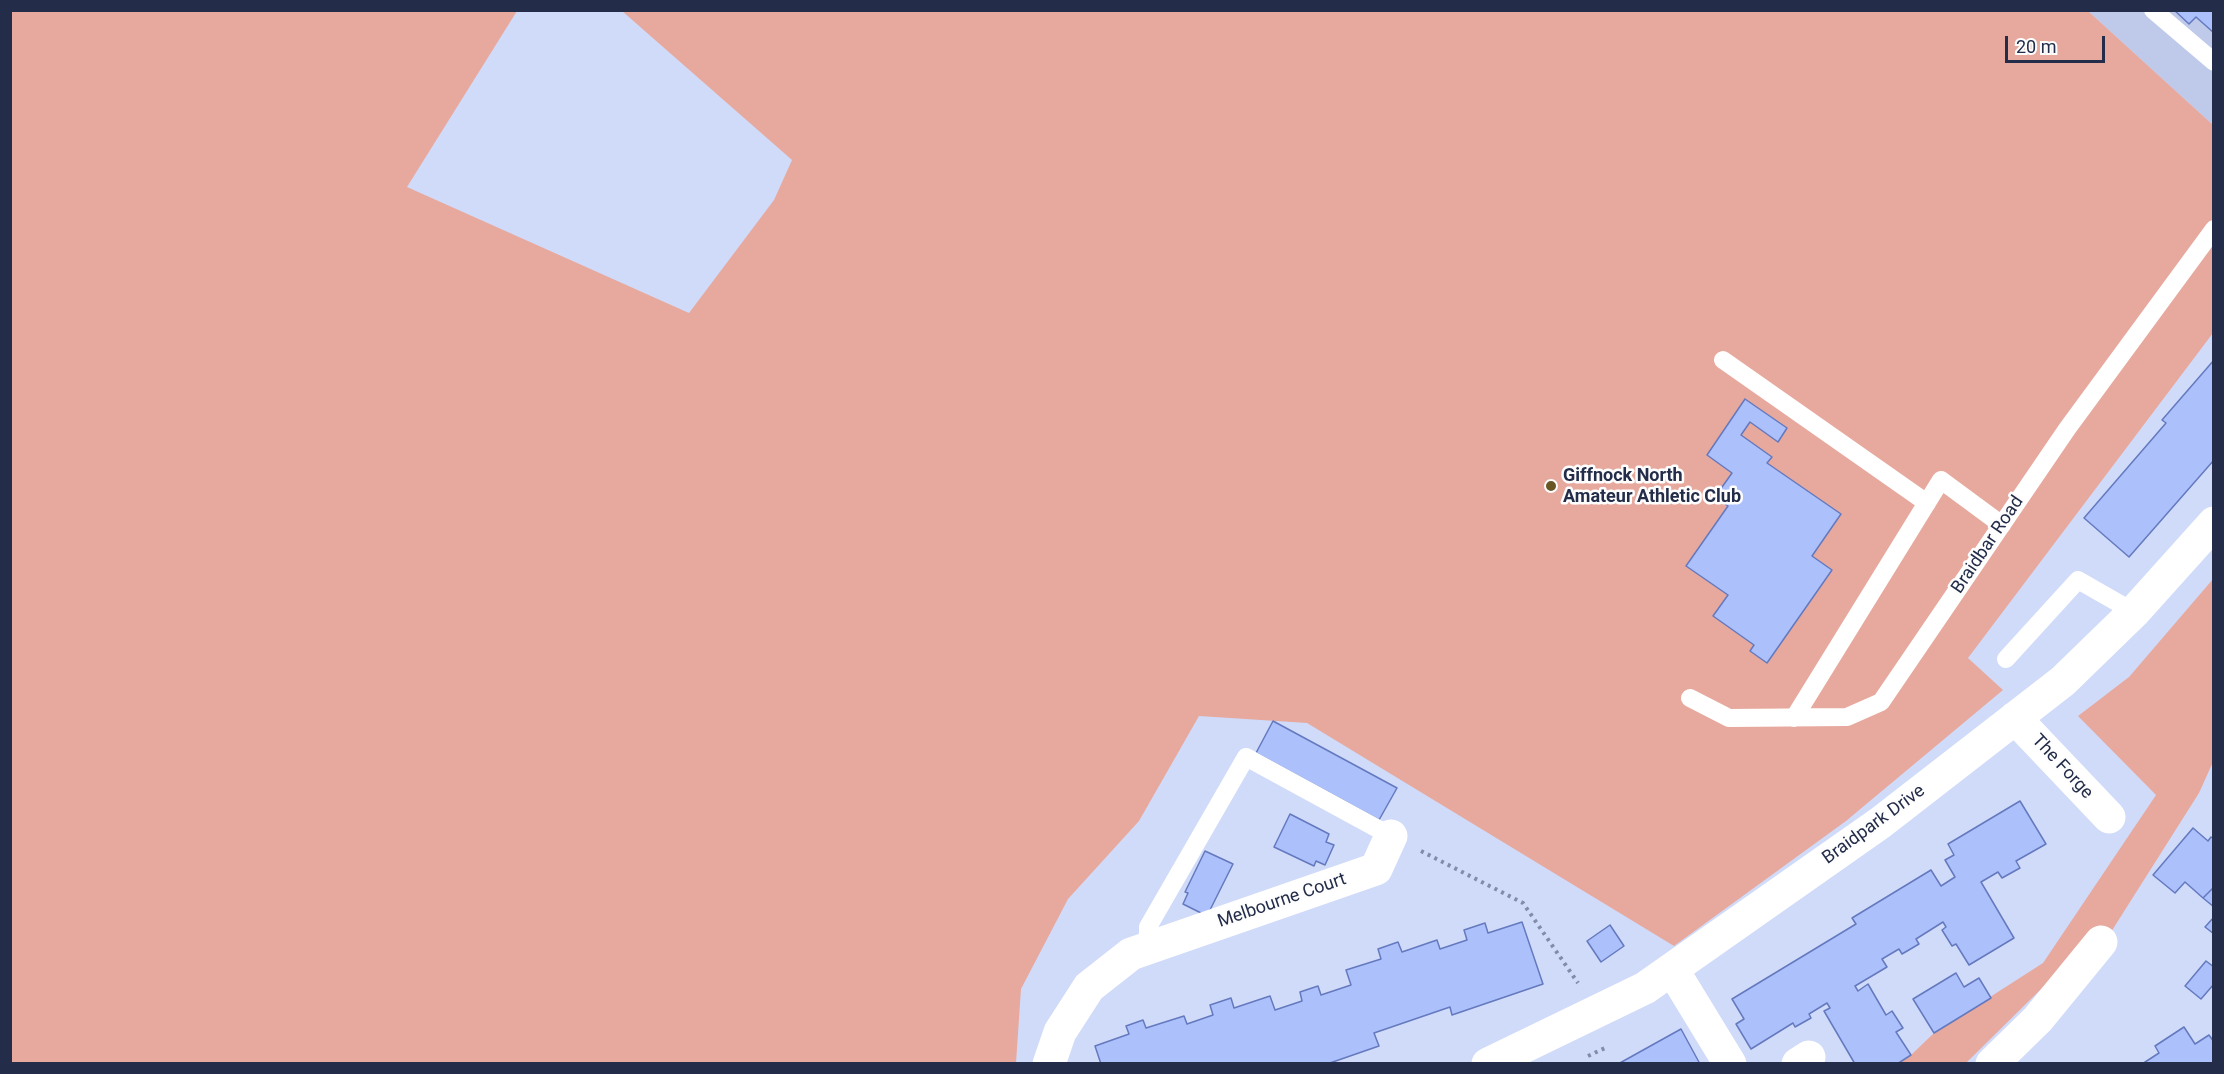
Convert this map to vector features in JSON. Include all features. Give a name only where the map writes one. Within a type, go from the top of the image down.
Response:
[{"type":"street","name":"Braidpark Drive","points":[[1488,1064],[1645,988],[1880,823],[2063,681],[2134,612],[2214,523]]},
{"type":"street","name":"The Forge","points":[[2015,718],[2109,817]]},
{"type":"street","name":"Melbourne Court","points":[[1049,1064],[1060,1032],[1089,987],[1131,954],[1376,869],[1391,836]]},
{"type":"street","points":[[1992,1064],[2038,1019],[2101,942]]},
{"type":"street","points":[[1672,969],[1730,1064]]},
{"type":"lane","points":[[2153,10],[2214,62]]},
{"type":"lane","name":"Braidbar Road","points":[[1690,698],[1729,718],[1847,717],[1881,702],[2067,429],[2214,229]]},
{"type":"lane","points":[[1723,360],[1927,503]]},
{"type":"lane","points":[[1794,718],[1941,480],[2002,525]]},
{"type":"lane","points":[[2006,659],[2078,580],[2134,612]]},
{"type":"lane","points":[[1148,947],[1148,927],[1246,757],[1391,836]]},
{"type":"path","points":[[1391,836],[1523,903],[1598,1011]]},
{"type":"shaded area","points":[[10,11],[517,11],[407,187],[689,313],[774,200],[792,160],[622,11],[2088,11],[2213,125],[2213,333],[1968,658],[2003,690],[1846,821],[1674,946],[1307,723],[1199,716],[1139,821],[1068,899],[1021,989],[1016,1063],[11,1063]]},
{"type":"shaded area","points":[[2088,11],[2213,11],[2213,125]]},
{"type":"shaded area","points":[[2213,579],[2213,762],[2199,793],[2111,932],[2102,929],[1966,1063],[1897,1064],[1911,1055],[1934,1033],[2043,963],[2156,795],[2078,716],[2129,677]]},
{"type":"building","points":[[2174,10],[2214,10],[2214,33],[2196,17],[2189,24]]},
{"type":"building","points":[[2214,360],[2214,460],[2129,557],[2084,518],[2166,423],[2162,420]]},
{"type":"building","name":"Giffnock North Amateur Athletic Club","points":[[1745,399],[1787,428],[1778,442],[1750,422],[1741,435],[1772,457],[1767,463],[1841,514],[1812,556],[1832,570],[1767,663],[1750,651],[1754,645],[1713,616],[1728,595],[1686,566],[1728,506],[1715,497],[1732,473],[1707,455]]},
{"type":"building","points":[[1273,721],[1397,788],[1379,820],[1256,753]]},
{"type":"building","points":[[2020,801],[2046,844],[2016,861],[2020,868],[2002,878],[1998,872],[1981,882],[2014,938],[1969,965],[1956,944],[1952,946],[1942,930],[1946,927],[1943,922],[1916,939],[1919,944],[1902,954],[1899,949],[1882,959],[1887,967],[1855,986],[1858,991],[1868,984],[1886,1015],[1892,1011],[1903,1028],[1896,1032],[1911,1055],[1897,1064],[1855,1064],[1824,1011],[1830,1008],[1827,1003],[1809,1014],[1811,1018],[1795,1027],[1793,1023],[1751,1049],[1736,1024],[1744,1019],[1732,999],[1856,924],[1852,918],[1931,870],[1941,886],[1955,877],[1945,860],[1954,855],[1948,844]]},
{"type":"building","points":[[1290,814],[1329,834],[1326,842],[1334,845],[1325,865],[1316,861],[1314,866],[1274,847]]},
{"type":"building","points":[[2193,828],[2208,841],[2211,837],[2214,839],[2214,887],[2203,898],[2185,882],[2175,893],[2153,875]]},
{"type":"building","points":[[1205,851],[1233,864],[1207,916],[1183,904],[1188,893],[1185,892]]},
{"type":"building","points":[[2214,887],[2214,907],[2203,898]]},
{"type":"building","points":[[2214,917],[2214,934],[2205,927]]},
{"type":"building","points":[[1522,922],[1543,984],[1452,1015],[1450,1007],[1374,1033],[1379,1046],[1327,1064],[1101,1064],[1095,1046],[1129,1034],[1126,1026],[1143,1020],[1146,1028],[1184,1016],[1187,1024],[1213,1015],[1210,1005],[1231,998],[1234,1008],[1270,996],[1275,1010],[1302,1001],[1300,992],[1318,986],[1321,995],[1351,985],[1346,970],[1381,959],[1378,949],[1398,942],[1402,952],[1437,940],[1440,949],[1467,940],[1464,930],[1485,923],[1488,933]]},
{"type":"building","points":[[1610,925],[1624,946],[1601,962],[1587,941]]},
{"type":"building","points":[[2206,961],[2214,967],[2214,984],[2201,999],[2185,986]]},
{"type":"building","points":[[1956,973],[1964,987],[1979,978],[1991,998],[1934,1033],[1913,999]]},
{"type":"building","points":[[2184,1027],[2195,1044],[2209,1035],[2214,1042],[2214,1064],[2142,1064],[2159,1053],[2155,1046]]},
{"type":"building","points":[[1681,1029],[1700,1064],[1618,1064]]},
{"type":"place","name":"Giffnock North Amateur Athletic Club","points":[[1551,486]]}]
